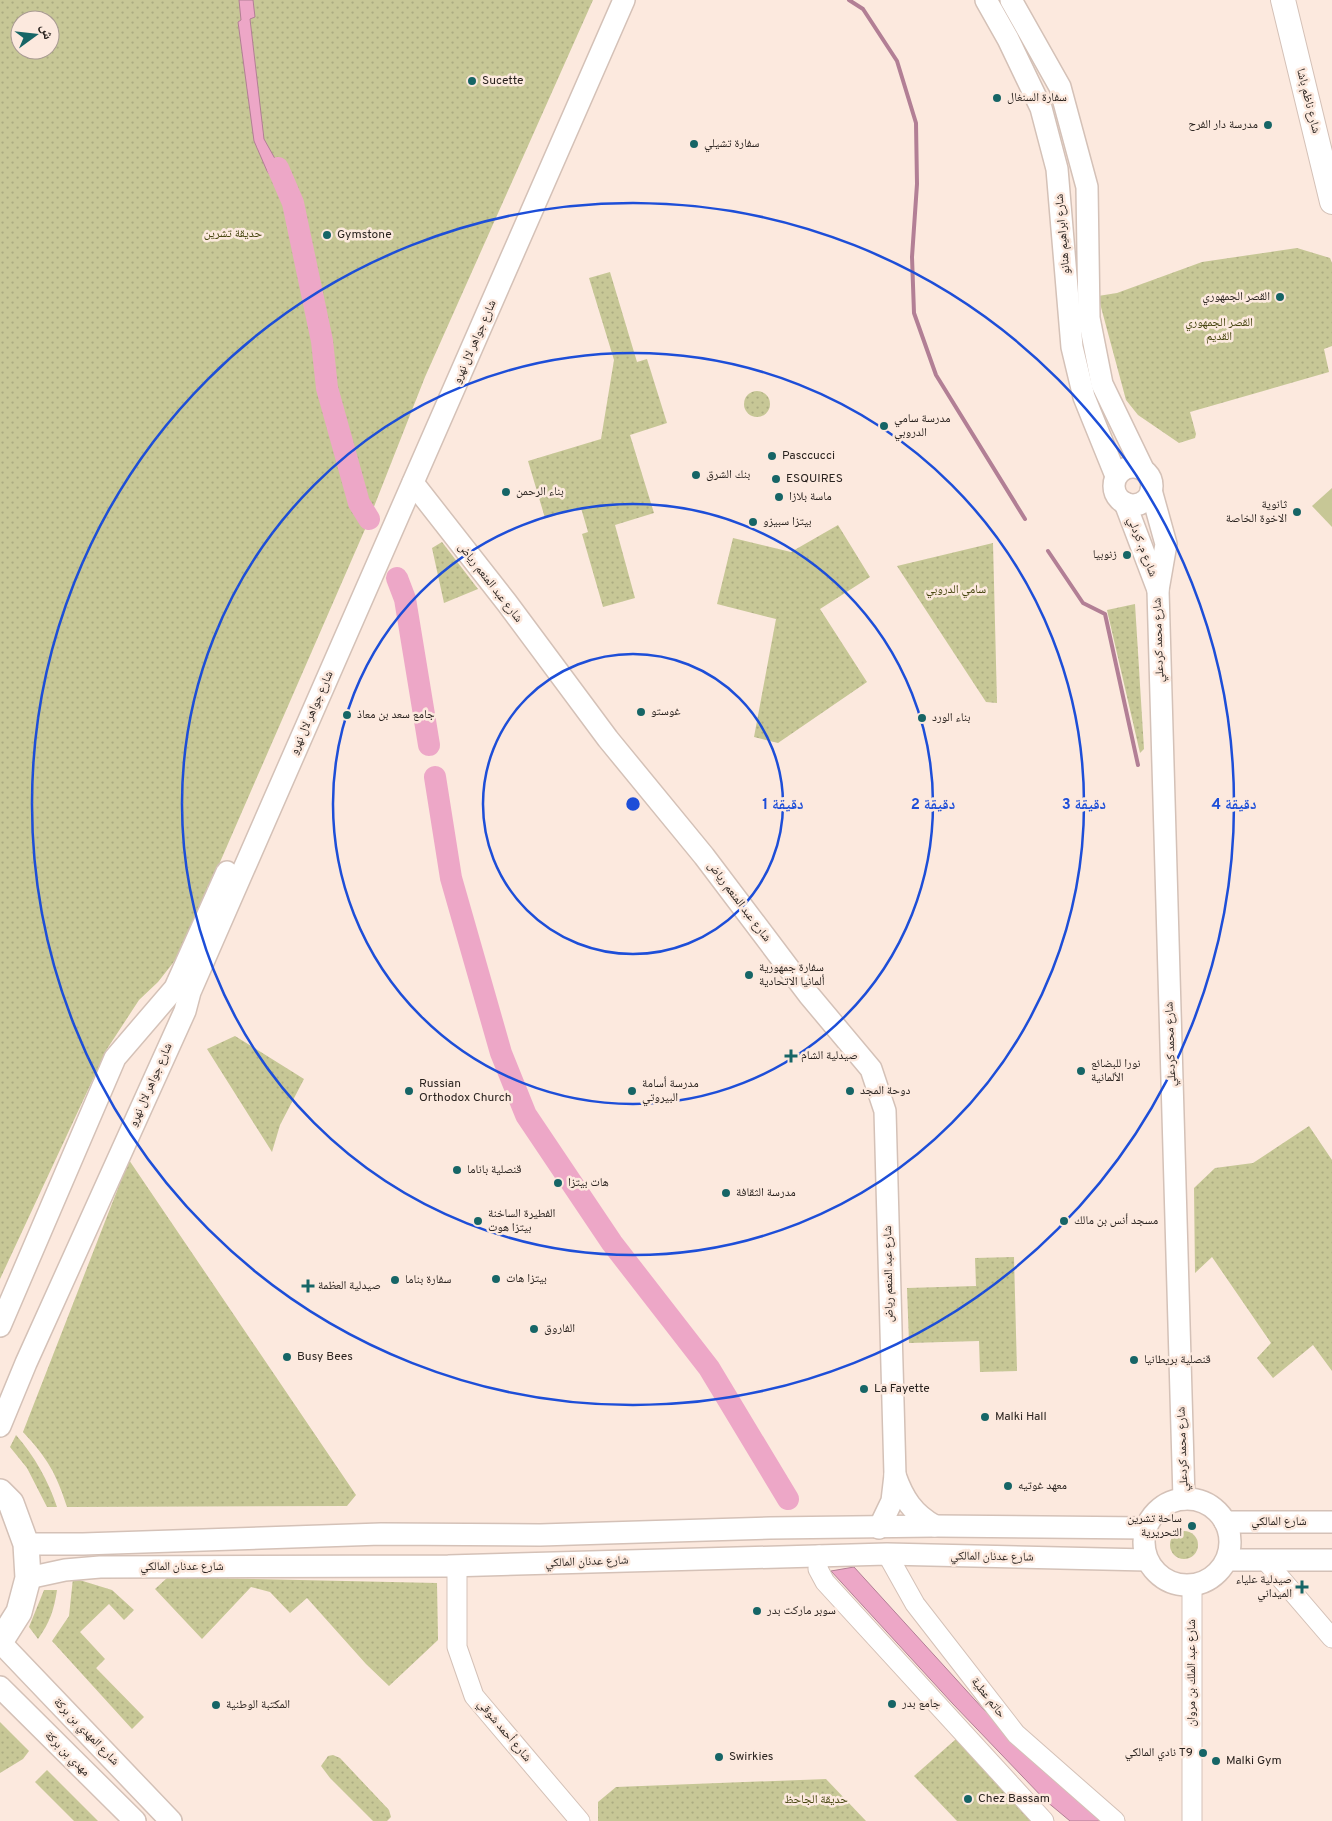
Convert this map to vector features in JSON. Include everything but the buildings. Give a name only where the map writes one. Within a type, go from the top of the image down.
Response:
[{"type":"highway","points":[[0,1492],[11,1503],[26,1544],[28,1578],[19,1612],[0,1642]]},
{"type":"main road","name":"شارع جواهر لال نهرو","points":[[0,1326],[116,1058],[175,988],[611,0]]},
{"type":"main road","name":"شارع جواهر لال نهرو","points":[[2,1416],[185,1011],[190,992],[624,0]]},
{"type":"main road","name":"شارع ابراهيم هنانو","points":[[986,0],[1008,39],[1041,108],[1057,169],[1072,347],[1084,397],[1116,476]]},
{"type":"main road","name":"شارع ابراهيم هنانو","points":[[1011,0],[1060,87],[1087,187],[1089,318],[1102,384],[1142,469]]},
{"type":"main road","name":"شارع ناظم باشا","points":[[1283,0],[1332,202]]},
{"type":"main road","points":[[1066,280],[1088,277]]},
{"type":"main road","points":[[1076,362],[1096,356]]},
{"type":"main road","points":[[1151,490],[1141,503],[1125,503],[1116,495],[1114,482],[1116,476],[1125,468],[1137,467],[1142,469],[1150,478],[1151,490],[1166,544],[1158,590]]},
{"type":"main road","name":"شارع عبد المنعم رياض","points":[[412,484],[507,603],[608,739],[704,856],[808,995],[871,1069],[884,1111],[895,1475],[892,1501],[879,1528]]},
{"type":"main road","name":"شارع م. كردلي","points":[[1125,503],[1158,590]]},
{"type":"main road","name":"شارع محمد كردعلي","points":[[1158,590],[1184,1499]]},
{"type":"main road","name":"شارع عبد المنعم رياض","points":[[895,1475],[900,1490],[911,1507],[918,1515],[935,1526]]},
{"type":"main road","points":[[1184,1499],[1208,1504],[1226,1522],[1230,1534],[1230,1548],[1227,1560],[1218,1573],[1206,1582],[1192,1586],[1178,1585],[1166,1580],[1155,1572],[1147,1560],[1144,1550],[1146,1528],[1160,1508],[1172,1502],[1184,1499]]},
{"type":"main road","name":"شارع المالكي","points":[[1226,1522],[1332,1522]]},
{"type":"main road","name":"شارع عدنان المالكي","points":[[26,1544],[83,1544],[381,1534],[457,1535],[935,1526],[1146,1528]]},
{"type":"main road","points":[[457,1535],[443,1545],[442,1551],[443,1556],[457,1566]]},
{"type":"main road","name":"شارع عدنان المالكي","points":[[28,1578],[65,1570],[100,1567],[457,1566],[819,1555],[887,1554],[1147,1560]]},
{"type":"main road","points":[[1227,1560],[1332,1560]]},
{"type":"main road","name":"شارع المهدي بن بركة","points":[[0,1642],[171,1821]]},
{"type":"main road","points":[[18,1704],[38,1682]]},
{"type":"main road","name":"مهدي بن بركة","points":[[0,1687],[134,1821]]},
{"type":"street","name":"حاتم عطية","points":[[887,1554],[915,1604],[1016,1734],[1115,1821]]},
{"type":"street","points":[[819,1555],[818,1569],[825,1582],[1044,1821]]},
{"type":"street","points":[[1265,1560],[1332,1638]]},
{"type":"street","name":"شارع أحمد شوقي","points":[[457,1566],[457,1647],[474,1696],[580,1821]]},
{"type":"street","name":"شارع عبد الملك بن مروان","points":[[1192,1586],[1192,1821]]},
{"type":"green space","name":"حديقة تشرين","points":[[0,0],[593,0],[425,377],[366,527],[180,954],[158,982],[139,1000],[107,1049],[0,1279]]},
{"type":"green space","name":"القصر الجمهوري القديم","points":[[1297,248],[1330,258],[1332,263],[1332,346],[1324,349],[1329,372],[1190,412],[1196,434],[1195,438],[1179,443],[1138,415],[1126,400],[1098,296],[1117,293],[1202,262]]},
{"type":"green space","points":[[610,272],[637,362],[647,359],[667,423],[630,435],[654,513],[615,525],[635,598],[603,607],[582,534],[588,532],[581,508],[545,518],[528,461],[601,439],[614,360],[589,278]]},
{"type":"green space","points":[[757,391],[766,395],[770,404],[766,413],[757,417],[748,413],[744,404],[748,395]]},
{"type":"green space","points":[[1332,488],[1332,527],[1312,506]]},
{"type":"green space","points":[[838,525],[870,577],[820,609],[867,682],[778,743],[754,737],[776,619],[717,604],[733,538],[791,552]]},
{"type":"green space","points":[[442,542],[478,589],[444,603],[432,548]]},
{"type":"green space","name":"سامي الدروبي","points":[[993,543],[997,703],[986,702],[897,566]]},
{"type":"green space","points":[[1135,604],[1144,749],[1140,753],[1107,610]]},
{"type":"green space","points":[[235,1036],[304,1079],[280,1125],[272,1152],[207,1049]]},
{"type":"green space","points":[[1309,1126],[1332,1160],[1332,1371],[1313,1345],[1273,1378],[1257,1358],[1271,1343],[1212,1257],[1195,1273],[1194,1188],[1215,1168],[1253,1163]]},
{"type":"green space","points":[[129,1160],[356,1495],[347,1506],[67,1507],[50,1467],[39,1450],[23,1432]]},
{"type":"green space","points":[[1014,1257],[1017,1371],[980,1372],[979,1341],[909,1343],[907,1288],[976,1286],[975,1258]]},
{"type":"green space","points":[[16,1435],[40,1469],[57,1507],[47,1507],[27,1468],[10,1447]]},
{"type":"green space","points":[[1184,1531],[1194,1535],[1198,1545],[1194,1555],[1184,1559],[1174,1555],[1170,1545],[1174,1535]]},
{"type":"green space","points":[[168,1577],[437,1583],[438,1640],[389,1686],[366,1664],[307,1598],[290,1613],[270,1592],[251,1587],[202,1639],[155,1589]]},
{"type":"green space","points":[[73,1578],[112,1590],[134,1610],[124,1620],[109,1604],[80,1632],[105,1659],[96,1668],[144,1717],[132,1729],[52,1641],[69,1616]]},
{"type":"green space","points":[[44,1590],[57,1590],[51,1616],[38,1639],[29,1627]]},
{"type":"green space","points":[[0,1722],[29,1751],[23,1759],[0,1773]]},
{"type":"green space","points":[[956,1739],[1034,1821],[957,1821],[914,1776]]},
{"type":"green space","points":[[333,1755],[340,1758],[389,1810],[391,1817],[387,1821],[373,1821],[330,1778],[321,1766],[328,1756]]},
{"type":"green space","points":[[47,1770],[98,1821],[74,1821],[35,1782]]},
{"type":"green space","name":"حديقة الجاحظ","points":[[826,1779],[866,1821],[598,1821],[598,1802],[616,1787]]},
{"type":"shaded area","points":[[239,0],[253,0],[255,17],[250,19],[264,139],[278,164],[294,210],[314,296],[328,386],[340,438],[356,483],[358,482],[371,515],[366,527],[320,389],[315,337],[288,212],[280,189],[267,171],[254,141],[238,22],[241,20]]},
{"type":"shaded area","points":[[854,1567],[985,1711],[1062,1784],[1106,1821],[1070,1821],[1046,1801],[953,1704],[831,1571]]},
{"type":"waterway","points":[[849,0],[863,9],[897,61],[916,123],[917,184],[912,257],[914,313],[936,375],[1025,519]]},
{"type":"waterway","points":[[278,168],[293,203],[322,341],[327,388],[359,503],[369,519]]},
{"type":"waterway","points":[[1048,551],[1083,603],[1105,614],[1138,765]]},
{"type":"waterway","points":[[397,578],[405,599],[429,745]]},
{"type":"waterway","points":[[435,777],[451,878],[501,1053],[526,1115],[612,1243],[709,1368],[788,1499]]},
{"type":"place","name":"Sucette","points":[[472,81]]},
{"type":"place","name":"سفارة السنغال","points":[[997,98]]},
{"type":"place","name":"مدرسة دار الفرح","points":[[1268,125]]},
{"type":"place","name":"سفارة تشيلي","points":[[694,144]]},
{"type":"place","name":"Gymstone","points":[[327,235]]},
{"type":"place","name":"القصر الجمهوري","points":[[1280,297]]},
{"type":"place","name":"مدرسة سامي الدروبي","points":[[884,426]]},
{"type":"place","name":"Pasccucci","points":[[772,456]]},
{"type":"place","name":"بنك الشرق","points":[[696,475]]},
{"type":"place","name":"ESQUIRES","points":[[776,479]]},
{"type":"place","name":"بناء الرحمن","points":[[506,492]]},
{"type":"place","name":"ماسة بلازا","points":[[779,497]]},
{"type":"place","name":"ثانوية الاخوة الخاصة","points":[[1297,512]]},
{"type":"place","name":"بيتزا سبيزو","points":[[753,522]]},
{"type":"place","name":"زنوبيا","points":[[1127,555]]},
{"type":"place","name":"غوستو","points":[[641,712]]},
{"type":"place","name":"جامع سعد بن معاذ","points":[[347,715]]},
{"type":"place","name":"بناء الورد","points":[[922,718]]},
{"type":"place","name":"سفارة جمهورية ألمانيا الاتحادية","points":[[749,975]]},
{"type":"place","name":"صيدلية الشام","points":[[791,1056]]},
{"type":"place","name":"نورا للبضائع الألمانية","points":[[1081,1071]]},
{"type":"place","name":"Russian Orthodox Church","points":[[409,1091]]},
{"type":"place","name":"مدرسة أسامة البيروتي","points":[[632,1091]]},
{"type":"place","name":"دوحة المجد","points":[[850,1091]]},
{"type":"place","name":"قنصلية باناما","points":[[457,1170]]},
{"type":"place","name":"هات بیتزا","points":[[558,1183]]},
{"type":"place","name":"مدرسة الثقافة","points":[[726,1193]]},
{"type":"place","name":"الفطيرة الساخنة بيتزا هوت","points":[[478,1221]]},
{"type":"place","name":"مسجد أنس بن مالك","points":[[1064,1221]]},
{"type":"place","name":"بیتزا هات","points":[[496,1279]]},
{"type":"place","name":"سفارة بناما","points":[[395,1280]]},
{"type":"place","name":"صيدلية العظمة","points":[[308,1286]]},
{"type":"place","name":"الفاروق","points":[[534,1329]]},
{"type":"place","name":"Busy Bees","points":[[287,1357]]},
{"type":"place","name":"قنصلية بريطانيا","points":[[1134,1360]]},
{"type":"place","name":"La Fayette","points":[[864,1389]]},
{"type":"place","name":"Malki Hall","points":[[985,1417]]},
{"type":"place","name":"معهد غوتيه","points":[[1008,1486]]},
{"type":"place","name":"ساحة تشرين التحريرية","points":[[1192,1526]]},
{"type":"place","name":"صيدلية علياء الميداني","points":[[1302,1587]]},
{"type":"place","name":"سوبر ماركت بدر","points":[[757,1611]]},
{"type":"place","name":"جامع بدر","points":[[892,1704]]},
{"type":"place","name":"المكتبة الوطنية","points":[[216,1705]]},
{"type":"place","name":"نادي المالكي T9","points":[[1203,1753]]},
{"type":"place","name":"Swirkies","points":[[719,1757]]},
{"type":"place","name":"Malki Gym","points":[[1216,1761]]},
{"type":"place","name":"Chez Bassam","points":[[968,1799]]}]
